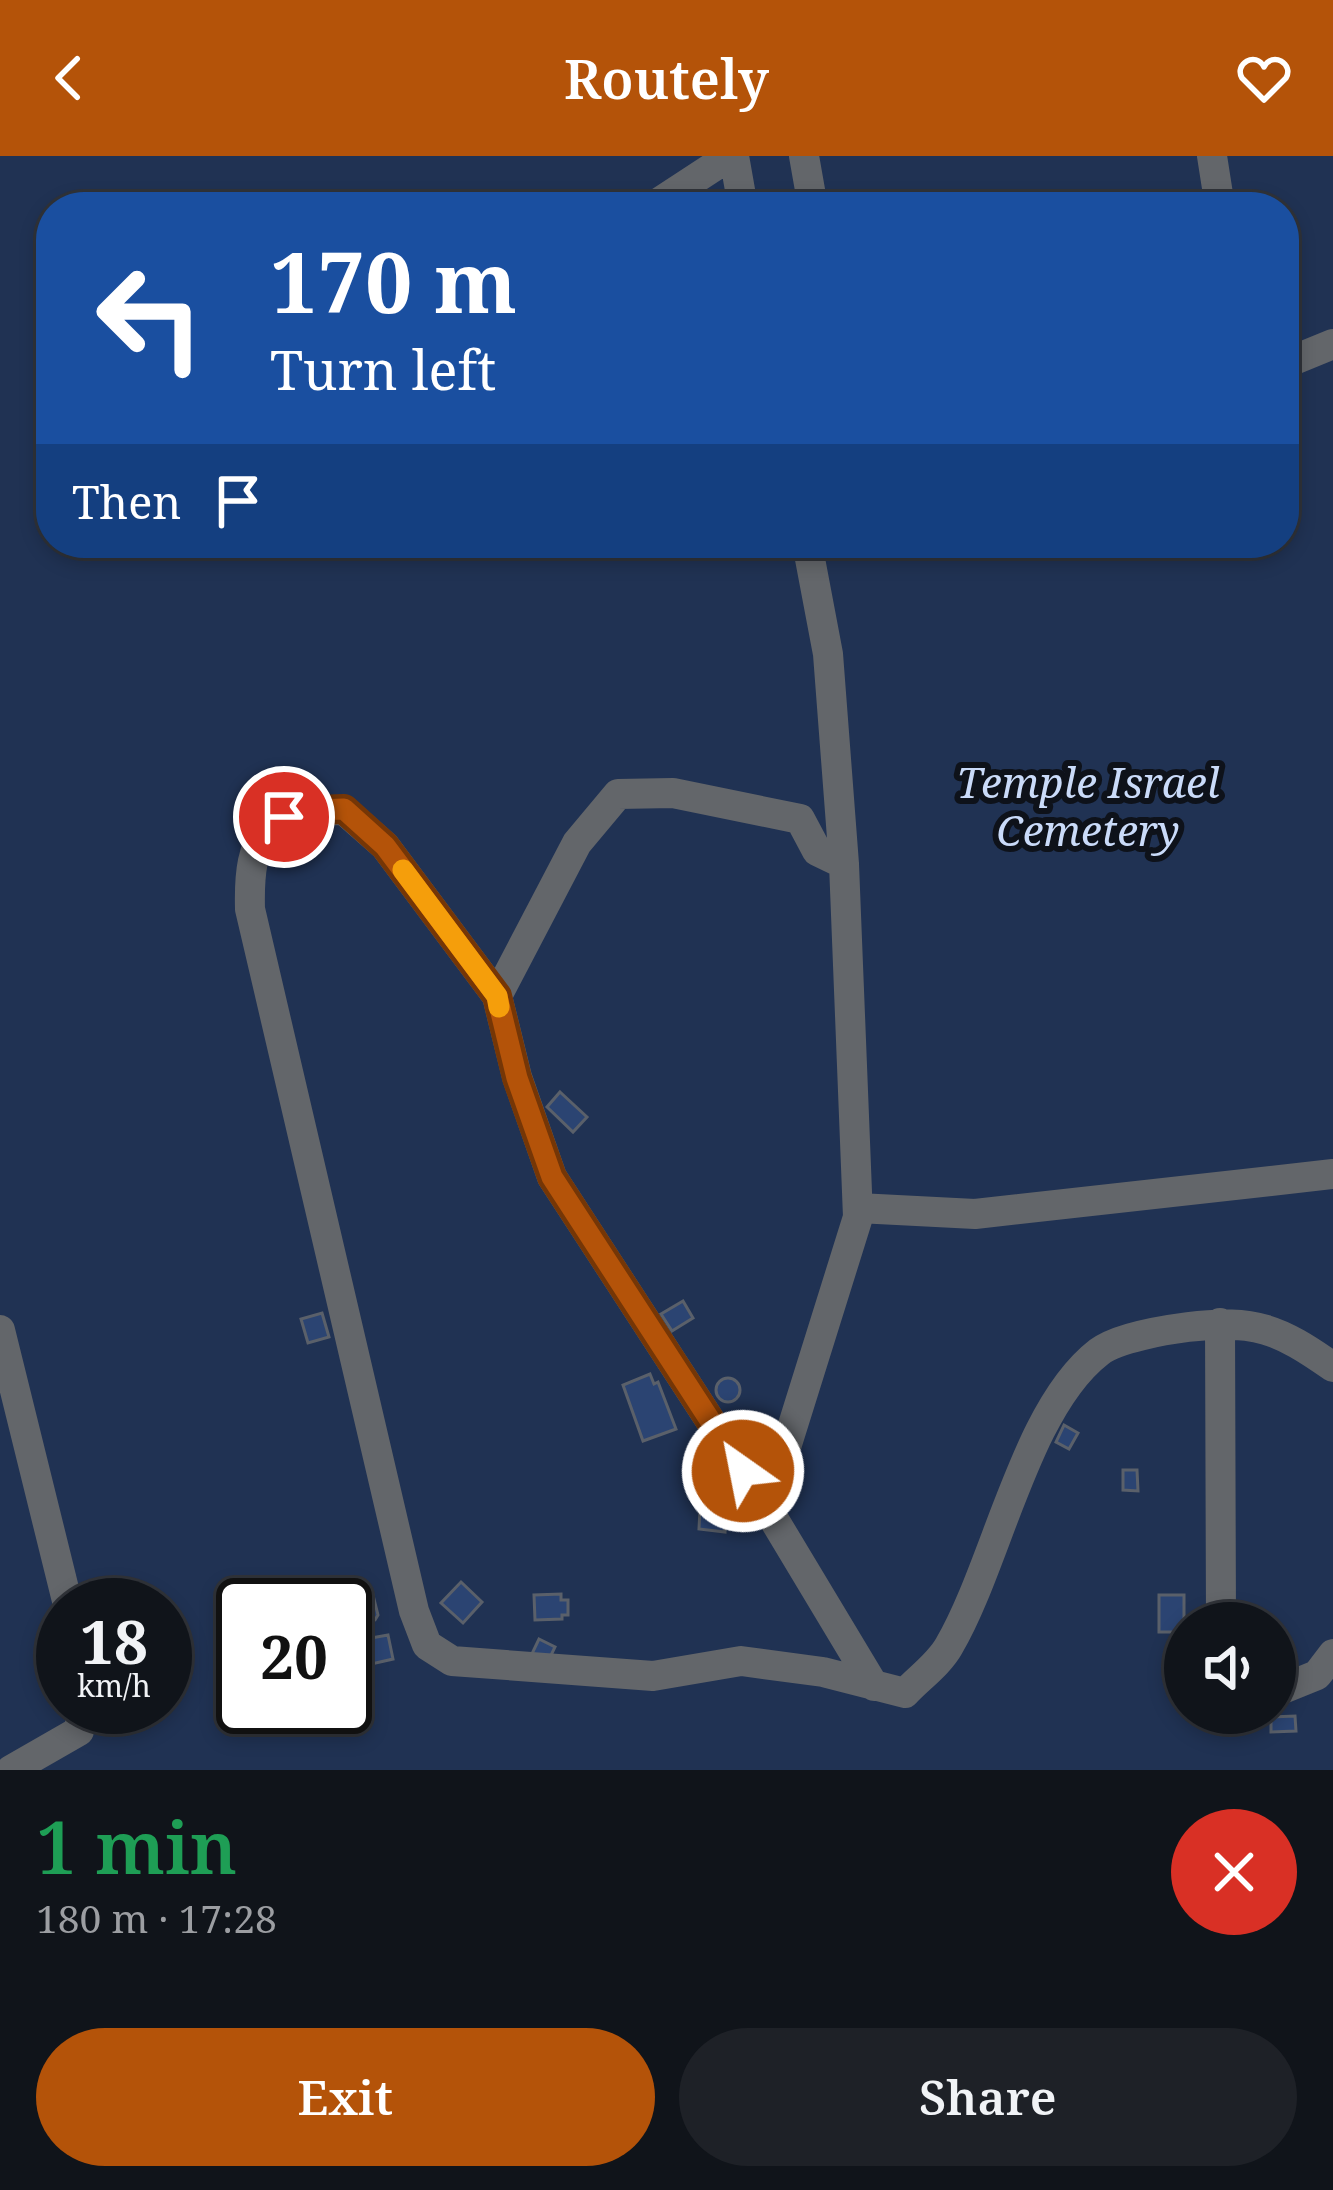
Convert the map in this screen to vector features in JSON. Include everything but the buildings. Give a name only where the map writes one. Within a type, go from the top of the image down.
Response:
[{"type":"lane","points":[[676,192],[732,156],[740,192]]},
{"type":"lane","points":[[804,156],[810,192]]},
{"type":"lane","points":[[1212,156],[1218,192]]},
{"type":"lane","points":[[1299,358],[1333,344]]},
{"type":"lane","points":[[767,1508],[858,1217],[844,864],[828,654],[810,558]]},
{"type":"lane","points":[[497,996],[577,843],[618,794],[673,793],[800,819],[817,850],[844,864]]},
{"type":"lane","points":[[874,1686],[767,1508],[552,1177],[517,1078],[497,996],[385,846],[344,809],[284,817],[264,832],[249,865],[250,909],[414,1611],[427,1645],[452,1661],[652,1676],[741,1661],[823,1672],[874,1686],[904,1693],[947,1651],[985,1575],[1020,1473],[1064,1390],[1101,1350],[1163,1330],[1220,1323],[1277,1330],[1333,1367]]},
{"type":"lane","points":[[858,1208],[975,1214],[1333,1174]]},
{"type":"lane","points":[[1220,1323],[1221,1602]]},
{"type":"lane","points":[[0,1330],[14,1455],[58,1578]]},
{"type":"lane","points":[[1296,1684],[1317,1675],[1333,1654]]},
{"type":"lane","points":[[11,1770],[74,1734]]},
{"type":"green space","name":"Temple Israel Cemetery","points":[[0,156],[1333,156],[1333,1770],[0,1770]]},
{"type":"slow traffic","points":[[403,870],[497,996],[499,1007]]},
{"type":"route","points":[[284,817],[344,809],[385,846],[497,996],[517,1078],[552,1177],[743,1471]]}]
